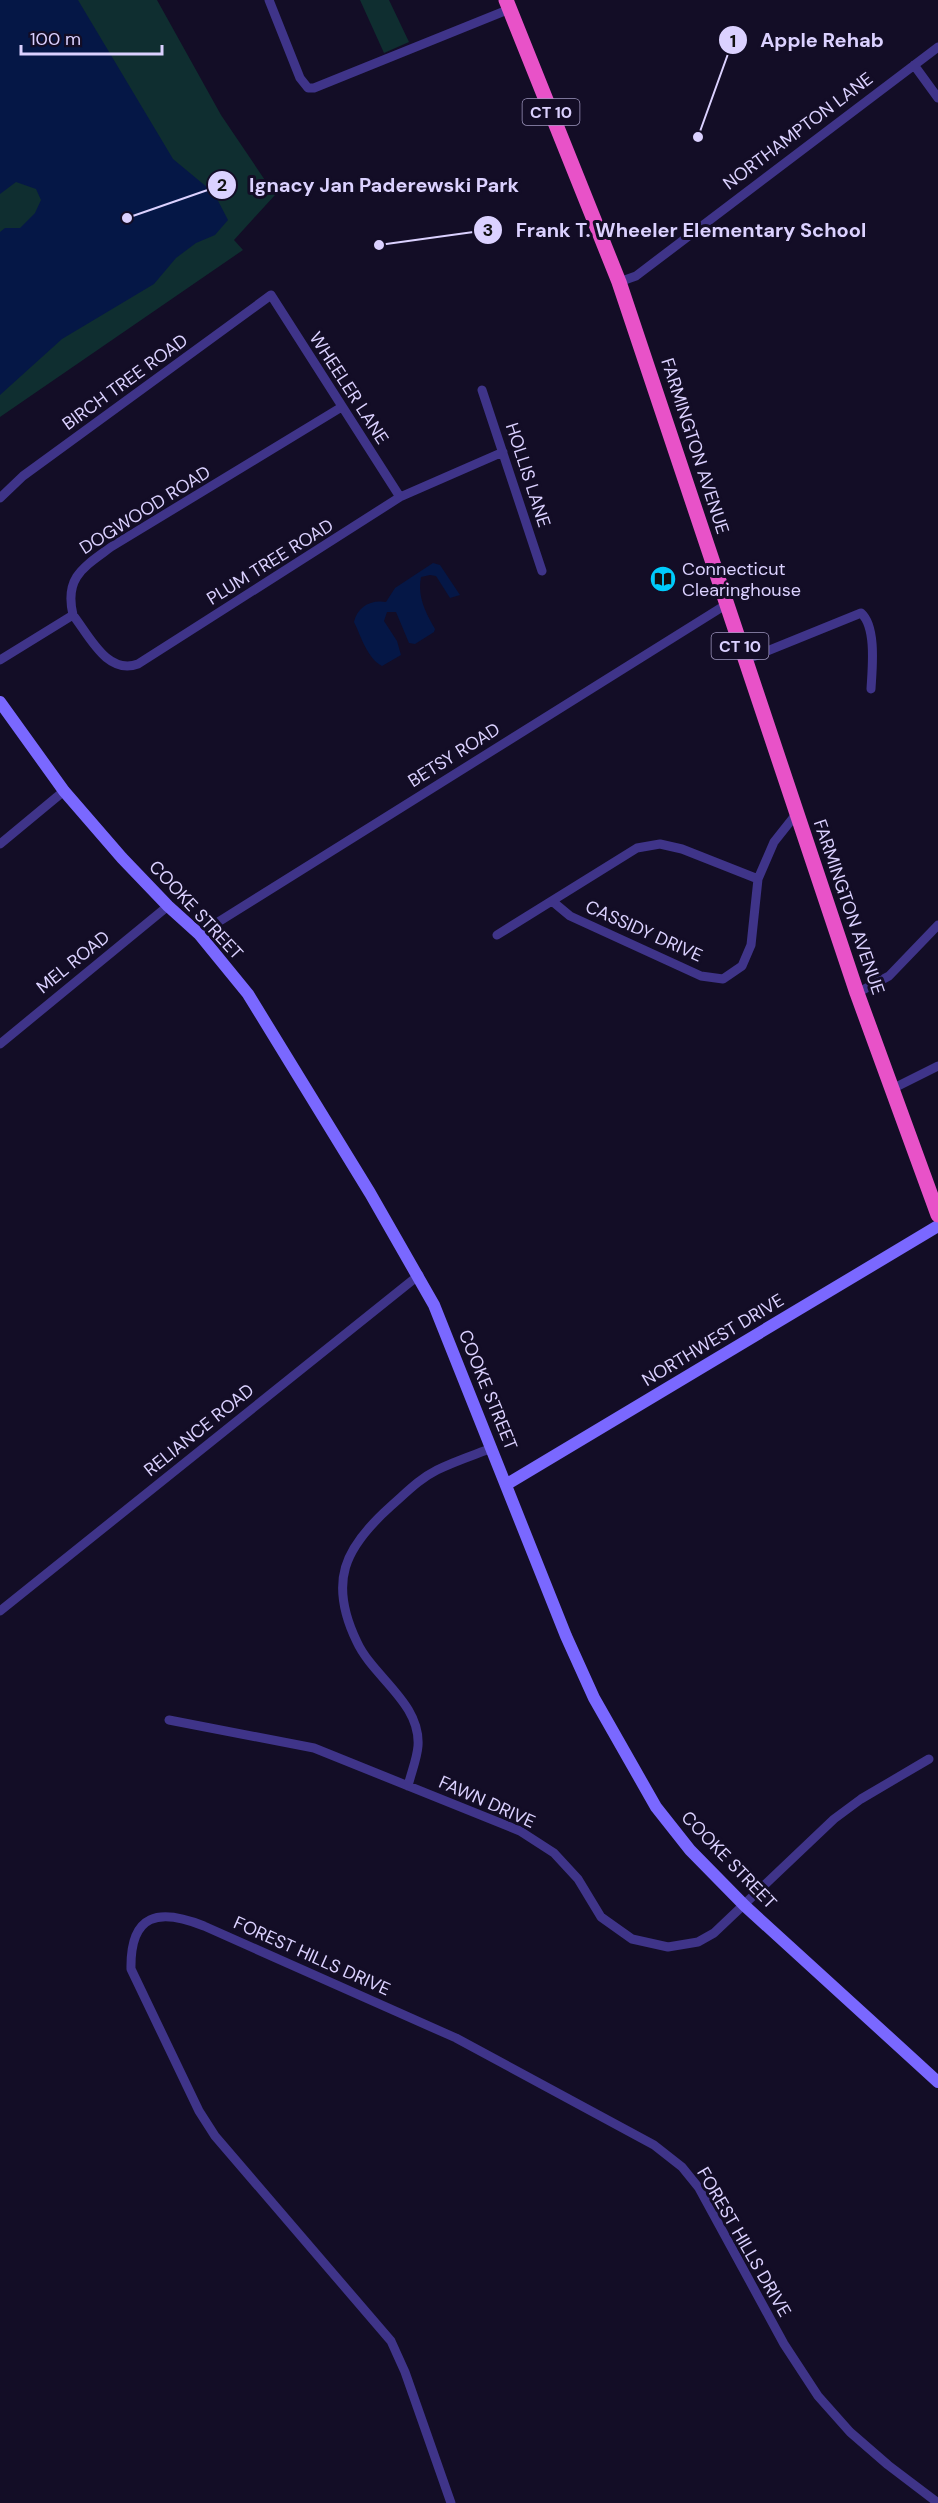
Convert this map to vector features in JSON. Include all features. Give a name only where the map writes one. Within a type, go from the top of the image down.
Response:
[{"type":"highway","name":"FARMINGTON AVENUE","points":[[508,5],[619,282],[857,993],[938,1215]]},
{"type":"main road","name":"COOKE STREET","points":[[0,702],[64,791],[168,906],[199,934],[248,994],[419,1275],[446,1331],[571,1646],[594,1698],[637,1776],[677,1834],[745,1906],[938,2082]]},
{"type":"main road","name":"NORTHWEST DRIVE","points":[[507,1484],[938,1226]]},
{"type":"street","points":[[269,0],[300,78],[308,88],[322,87],[508,5]]},
{"type":"street","name":"NORTHAMPTON LANE","points":[[619,282],[636,276],[938,46]]},
{"type":"street","points":[[914,65],[938,98]]},
{"type":"street","name":"WHEELER LANE","points":[[271,295],[340,408],[400,497]]},
{"type":"street","name":"BIRCH TREE ROAD","points":[[0,498],[23,476],[271,295]]},
{"type":"street","name":"HOLLIS LANE","points":[[482,390],[542,571]]},
{"type":"street","name":"DOGWOOD ROAD","points":[[73,615],[70,590],[83,567],[111,547],[340,408]]},
{"type":"street","name":"PLUM TREE ROAD","points":[[73,615],[110,662],[126,668],[138,664],[400,497],[503,452]]},
{"type":"street","name":"BETSY ROAD","points":[[199,934],[727,604]]},
{"type":"street","points":[[745,660],[861,613],[865,618],[872,643],[871,690]]},
{"type":"street","points":[[0,660],[73,615]]},
{"type":"street","points":[[0,844],[64,791]]},
{"type":"street","name":"CASSIDY DRIVE","points":[[552,901],[570,916],[701,976],[723,979],[742,966],[751,945],[758,879],[774,842],[797,813]]},
{"type":"street","name":"CASSIDY DRIVE","points":[[497,935],[637,848],[660,844],[682,849],[758,879]]},
{"type":"street","name":"MEL ROAD","points":[[0,1044],[168,906]]},
{"type":"street","points":[[857,993],[889,976],[938,925]]},
{"type":"street","points":[[892,1089],[938,1066]]},
{"type":"street","name":"RELIANCE ROAD","points":[[0,1611],[419,1275]]},
{"type":"street","points":[[408,1786],[418,1745],[413,1718],[357,1644],[346,1616],[342,1584],[349,1556],[357,1539],[377,1519],[419,1481],[439,1469],[492,1448]]},
{"type":"street","name":"FAWN DRIVE","points":[[169,1720],[314,1748],[519,1831],[554,1853],[578,1879],[602,1917],[632,1939],[668,1947],[698,1942],[714,1933],[834,1820],[861,1799],[929,1759]]},
{"type":"street","name":"FOREST HILLS DRIVE","points":[[451,2503],[405,2372],[391,2341],[248,2176],[199,2111],[130,1970],[130,1948],[139,1929],[156,1917],[185,1918],[456,2037],[654,2145],[682,2167],[699,2188],[784,2344],[818,2396],[850,2432],[888,2465],[938,2503]]},
{"type":"green space","points":[[0,0],[157,0],[221,115],[275,195],[234,240],[243,250],[0,417]]},
{"type":"green space","points":[[360,0],[389,0],[409,42],[384,53]]},
{"type":"water","points":[[0,0],[78,0],[173,159],[214,193],[228,220],[215,235],[196,243],[176,258],[154,284],[62,339],[0,395],[0,232],[5,228],[20,228],[35,213],[41,200],[36,189],[16,182],[0,194]]},
{"type":"water","points":[[433,563],[440,565],[460,595],[450,598],[436,576],[421,577],[421,598],[435,629],[434,632],[415,644],[409,643],[396,612],[387,612],[384,621],[397,641],[401,655],[382,666],[372,658],[354,622],[358,612],[370,603],[386,602],[395,588]]},
{"type":"place","name":"Apple Rehab","points":[[698,137]]},
{"type":"place","name":"Ignacy Jan Paderewski Park","points":[[127,218]]},
{"type":"place","name":"Frank T. Wheeler Elementary School","points":[[379,245]]},
{"type":"place","name":"Connecticut Clearinghouse","points":[[663,579]]}]
